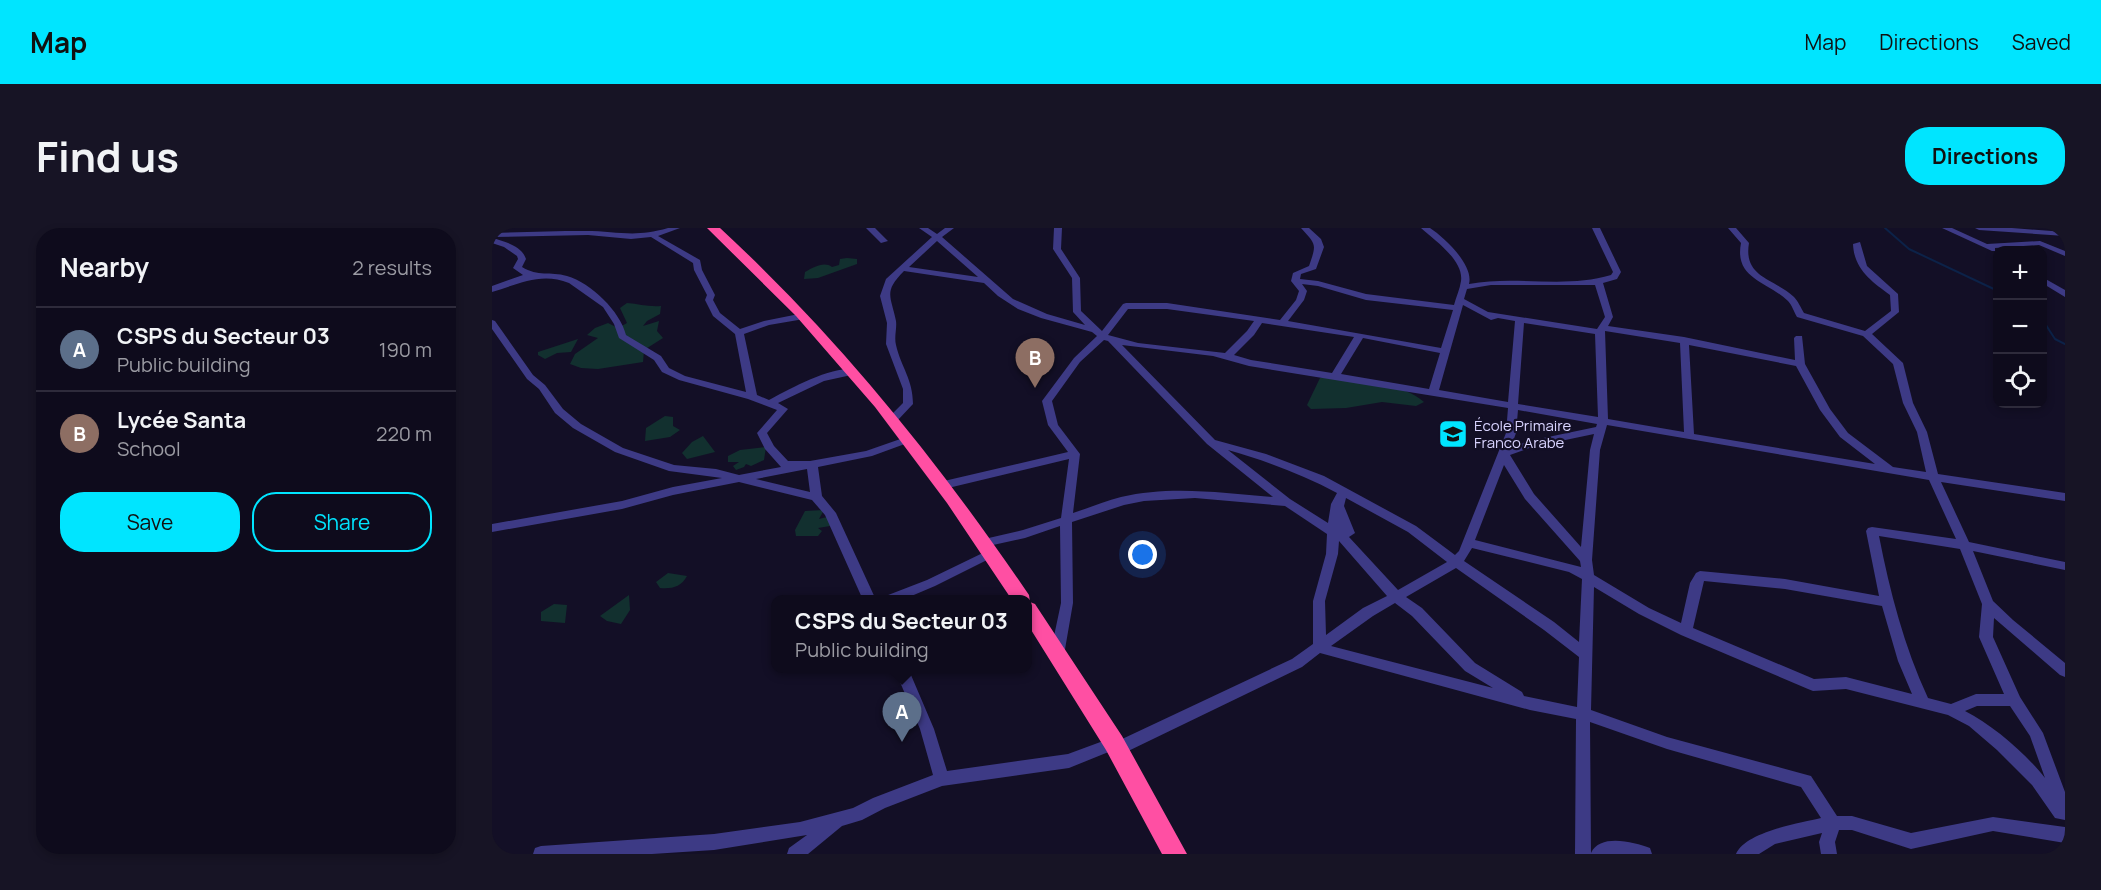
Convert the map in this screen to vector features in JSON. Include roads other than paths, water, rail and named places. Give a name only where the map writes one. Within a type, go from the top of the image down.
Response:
[{"type":"highway","points":[[713,228],[804,316],[854,372],[944,485],[1019,595]]},
{"type":"highway","points":[[1032,615],[1115,746],[1175,854]]},
{"type":"street","points":[[492,238],[588,233],[631,237],[652,235],[674,228]]},
{"type":"street","points":[[870,228],[884,241]]},
{"type":"street","points":[[923,228],[1002,294],[1049,318],[1102,335],[1227,356],[1249,363],[1511,406],[1602,425],[1689,435],[1894,472],[2065,497]]},
{"type":"street","points":[[893,419],[908,404],[908,389],[891,344],[892,323],[885,296],[889,281],[936,237],[950,228]]},
{"type":"street","points":[[1058,228],[1058,249],[1076,278],[1077,312],[1211,442],[1288,502],[1344,539],[1396,597],[1417,612],[1470,668],[1530,704]]},
{"type":"street","points":[[1295,281],[1297,273],[1313,267],[1320,247],[1318,241],[1305,228]]},
{"type":"street","points":[[1465,287],[1491,282],[1589,284],[1614,277],[1617,272],[1612,259],[1597,238],[1596,228]]},
{"type":"street","points":[[1732,228],[1745,243],[1742,253],[1743,262],[1752,273],[1793,300],[1800,315],[1866,334],[1898,363],[1908,404],[1922,432],[1933,477],[1965,544],[1988,604],[2008,624],[2065,670]]},
{"type":"street","points":[[1946,228],[1993,249]]},
{"type":"street","points":[[1979,228],[2065,234]]},
{"type":"street","points":[[1431,230],[1448,246],[1463,268],[1466,279],[1433,393]]},
{"type":"street","points":[[652,235],[697,262],[698,270],[711,295],[709,300],[716,314],[739,333],[752,397]]},
{"type":"street","points":[[492,238],[521,255],[522,259],[517,268],[523,273],[572,281],[606,305],[620,324],[622,336],[658,358],[665,370],[682,378],[752,397],[783,409],[762,433],[769,447],[785,465],[812,465]]},
{"type":"street","points":[[1985,246],[2040,243],[2065,254]]},
{"type":"street","points":[[1857,244],[1857,255],[1866,272],[1894,294],[1895,312],[1866,334]]},
{"type":"street","points":[[902,268],[989,281]]},
{"type":"street","points":[[492,289],[531,276]]},
{"type":"street","points":[[1295,281],[1318,284],[1366,297],[1460,304],[1519,325],[1601,330],[1684,340],[1800,364]]},
{"type":"street","points":[[1281,324],[1303,291],[1295,281]]},
{"type":"street","points":[[1583,854],[1588,575],[1586,560],[1595,450],[1602,425],[1601,330],[1609,317],[1598,282]]},
{"type":"street","points":[[2047,282],[2065,294]]},
{"type":"street","points":[[1057,655],[1067,603],[1066,521],[1075,454],[1053,424],[1047,401],[1077,360],[1126,306],[1167,306],[1360,335],[1445,351]]},
{"type":"street","points":[[739,333],[767,323],[804,316]]},
{"type":"street","points":[[1227,356],[1251,333],[1259,321]]},
{"type":"street","points":[[492,323],[530,377],[542,387],[559,411],[577,426],[619,450],[673,468],[716,473],[816,497]]},
{"type":"street","points":[[541,854],[711,848],[856,815],[879,803],[942,779],[1069,761],[1115,746],[1297,663],[1368,612],[1456,562],[1464,553],[1510,433],[1519,325]]},
{"type":"street","points":[[1335,376],[1360,335]]},
{"type":"street","points":[[1799,338],[1800,364],[1825,410],[1844,435],[1894,472]]},
{"type":"street","points":[[1684,340],[1689,435]]},
{"type":"street","points":[[771,403],[822,377],[854,372]]},
{"type":"street","points":[[1504,453],[1602,425]]},
{"type":"street","points":[[492,528],[622,505],[673,491],[868,454],[909,439]]},
{"type":"street","points":[[1211,442],[1262,456],[1329,484],[1412,528],[1586,655]]},
{"type":"street","points":[[1504,453],[1513,473],[1533,501],[1586,560]]},
{"type":"street","points":[[944,485],[1075,454]]},
{"type":"street","points":[[812,465],[816,497],[830,513],[868,595]]},
{"type":"street","points":[[1329,484],[1349,533]]},
{"type":"street","points":[[1320,648],[1319,601],[1332,554],[1333,531],[1343,491]]},
{"type":"street","points":[[900,595],[931,582],[988,548],[1122,501],[1144,497],[1195,494],[1288,502]]},
{"type":"street","points":[[1923,702],[1912,680],[1886,602],[1872,531],[1965,544],[2065,566]]},
{"type":"street","points":[[1468,543],[1574,568],[1644,611],[1813,685],[1846,683],[1952,710],[1974,722],[2002,745],[2037,780],[2065,819]]},
{"type":"street","points":[[1686,631],[1696,582],[1700,576],[1785,584],[1886,602]]},
{"type":"street","points":[[1988,604],[1986,637],[2014,700],[2036,733],[2065,813]]},
{"type":"street","points":[[1320,648],[1530,704],[1584,714],[1667,743],[1806,781],[1833,823],[1827,843],[1829,854]]},
{"type":"street","points":[[903,673],[927,729],[942,779]]},
{"type":"street","points":[[1952,710],[1976,700],[2014,700]]},
{"type":"street","points":[[795,854],[840,819]]},
{"type":"street","points":[[1744,854],[1773,837],[1833,823],[1852,823],[1911,841],[1993,824],[2065,835]]},
{"type":"street","points":[[1599,854],[1608,848],[1644,854]]},
{"type":"waterway","points":[[1885,228],[1909,249],[1993,289]]},
{"type":"waterway","points":[[2047,327],[2055,339],[2065,344]]},
{"type":"place","name":"Lycée Santa","points":[[1035,388]]},
{"type":"place","name":"École Primaire Franco Arabe","points":[[1453,434]]},
{"type":"place","name":"CSPS du Secteur 03","points":[[902,742]]}]
